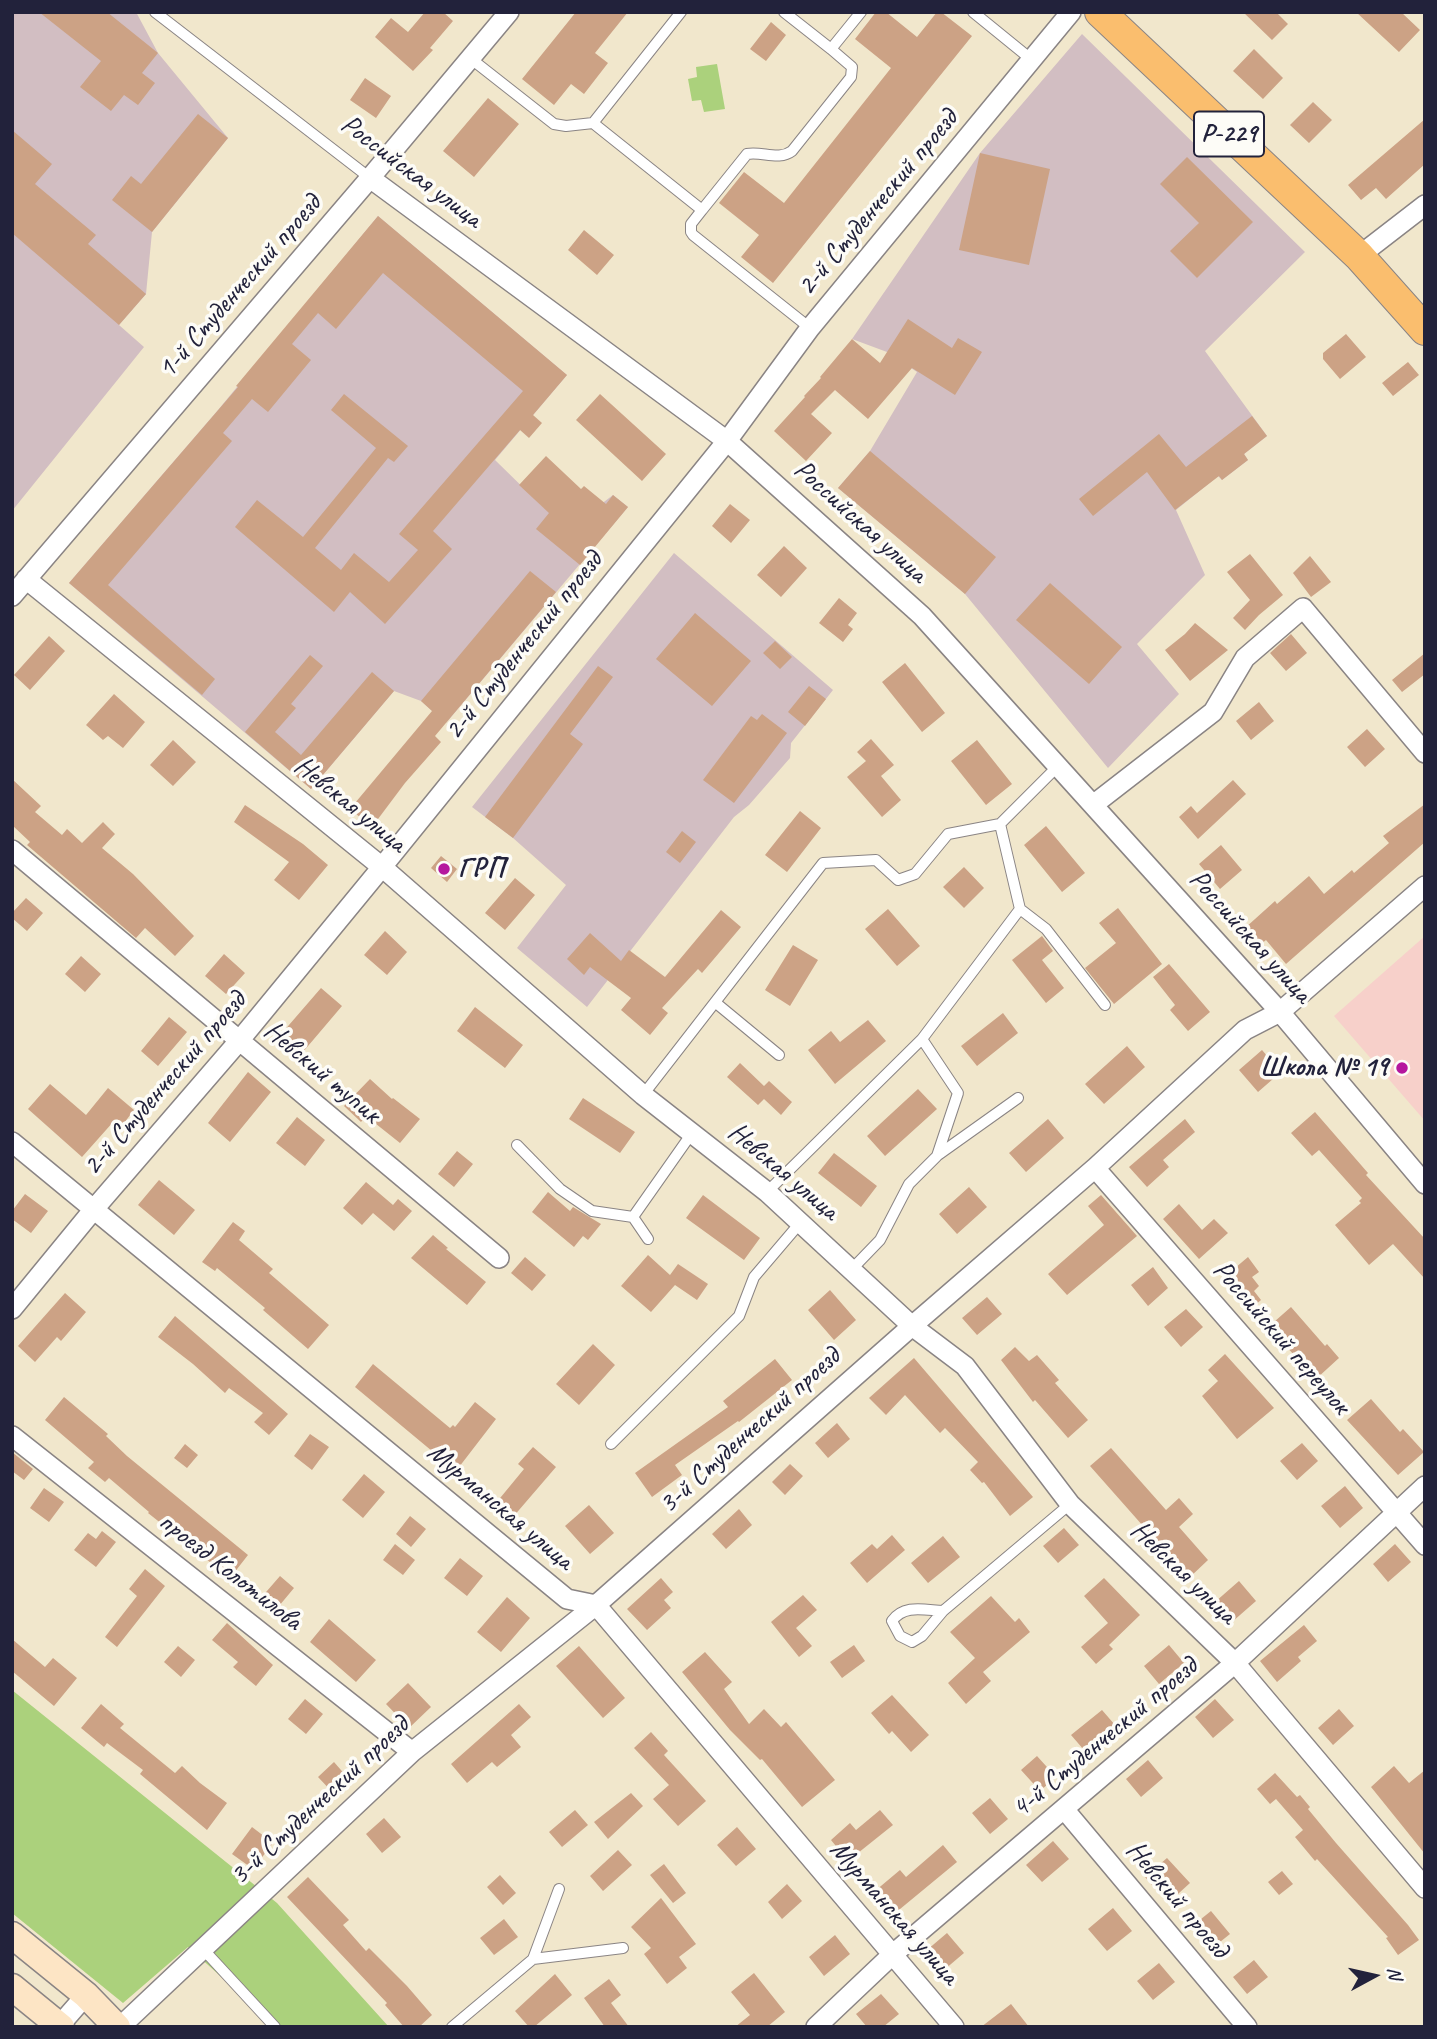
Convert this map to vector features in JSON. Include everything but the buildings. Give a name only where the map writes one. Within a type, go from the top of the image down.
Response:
[{"type":"main road","name":"Р-229","points":[[1100,12],[1359,256],[1425,330]]},
{"type":"main road","points":[[12,1935],[86,1995],[118,2027]]},
{"type":"main road","points":[[12,1987],[60,2026]]},
{"type":"street","name":"1-й Студенческий проезд","points":[[12,596],[509,12]]},
{"type":"street","name":"2-й Студенческий проезд","points":[[12,1309],[382,867],[727,440],[810,328],[1072,12]]},
{"type":"street","name":"Российская улица","points":[[370,178],[727,440],[922,616],[1280,1012],[1425,1184]]},
{"type":"street","points":[[1359,256],[1425,205]]},
{"type":"street","name":"Невская улица","points":[[26,579],[382,867],[643,1095],[767,1192],[912,1326],[965,1366],[1070,1504],[1235,1663],[1425,1888]]},
{"type":"street","points":[[1093,805],[1213,712],[1245,658],[1303,608],[1425,753]]},
{"type":"street","name":"Невский тупик","points":[[12,850],[499,1258]]},
{"type":"street","name":"3-й Студенческий проезд","points":[[118,2027],[412,1752],[596,1605],[1095,1168],[1245,1030],[1280,1012],[1425,886]]},
{"type":"street","name":"Мурманская улица","points":[[12,1142],[567,1599],[596,1605],[954,2027]]},
{"type":"street","name":"Российский переулок","points":[[1095,1168],[1425,1545]]},
{"type":"street","name":"проезд Колотилова","points":[[12,1436],[412,1752]]},
{"type":"street","name":"4-й Студенческий проезд","points":[[816,2027],[892,1955],[1235,1663],[1395,1511],[1425,1486]]},
{"type":"street","name":"Невский проезд","points":[[1064,1809],[1247,2027]]},
{"type":"street","points":[[60,2026],[86,1995]]},
{"type":"lane","name":"Российская улица","points":[[155,12],[370,178]]},
{"type":"lane","points":[[593,123],[681,12]]},
{"type":"lane","points":[[785,12],[852,66],[853,73],[792,151],[783,156],[747,154],[691,224],[691,232],[810,328]]},
{"type":"lane","points":[[831,49],[861,12]]},
{"type":"lane","points":[[973,12],[1032,60]]},
{"type":"lane","points":[[470,58],[554,124],[566,126],[593,123],[702,210]]},
{"type":"lane","points":[[643,1095],[823,863],[876,860],[898,880],[915,874],[948,834],[1000,824],[1058,766]]},
{"type":"lane","points":[[1000,824],[1020,909],[1046,929],[1105,1005]]},
{"type":"lane","points":[[767,1192],[922,1039],[1020,909]]},
{"type":"lane","points":[[716,1003],[779,1055]]},
{"type":"lane","points":[[922,1039],[958,1093],[937,1156]]},
{"type":"lane","points":[[852,1269],[880,1240],[909,1184],[937,1156],[1018,1098]]},
{"type":"lane","points":[[633,1217],[692,1133]]},
{"type":"lane","points":[[517,1145],[560,1189],[592,1211],[633,1217],[648,1239]]},
{"type":"lane","points":[[611,1444],[739,1316],[754,1277],[800,1223]]},
{"type":"lane","points":[[943,1611],[909,1609],[898,1613],[891,1621],[900,1636],[912,1643],[922,1636],[943,1611],[1070,1504]]},
{"type":"lane","points":[[452,2027],[533,1959],[559,1889]]},
{"type":"lane","points":[[533,1959],[623,1948]]},
{"type":"lane","points":[[202,1949],[275,2027]]},
{"type":"shaded area","points":[[12,12],[136,12],[158,53],[228,138],[152,232],[146,294],[119,325],[144,347],[12,511]]},
{"type":"shaded area","points":[[1082,34],[1305,252],[1205,351],[1267,436],[1244,454],[1248,460],[1222,480],[1218,476],[1176,510],[1205,575],[1137,644],[1179,694],[1108,768],[965,594],[838,488],[870,451],[917,372],[887,352],[852,339],[980,153]]},
{"type":"shaded area","points":[[378,216],[567,375],[495,460],[540,504],[570,528],[613,495],[628,507],[446,723],[421,701],[394,691],[311,789],[69,583],[218,410]]},
{"type":"shaded area","points":[[674,553],[833,690],[791,743],[790,758],[749,805],[734,817],[587,1007],[517,948],[566,885],[513,838],[472,807]]},
{"type":"shaded area","name":"Школа № 19","points":[[1425,936],[1425,1121],[1334,1016]]},
{"type":"green space","points":[[717,64],[725,109],[704,112],[701,100],[692,101],[688,79],[697,77],[696,67]]},
{"type":"green space","points":[[12,1690],[277,1903],[389,2027],[268,2027],[227,1982],[188,1947],[123,2003],[12,1913]]},
{"type":"place","name":"ГРП","points":[[444,869]]},
{"type":"place","name":"Школа № 19","points":[[1402,1068]]}]
